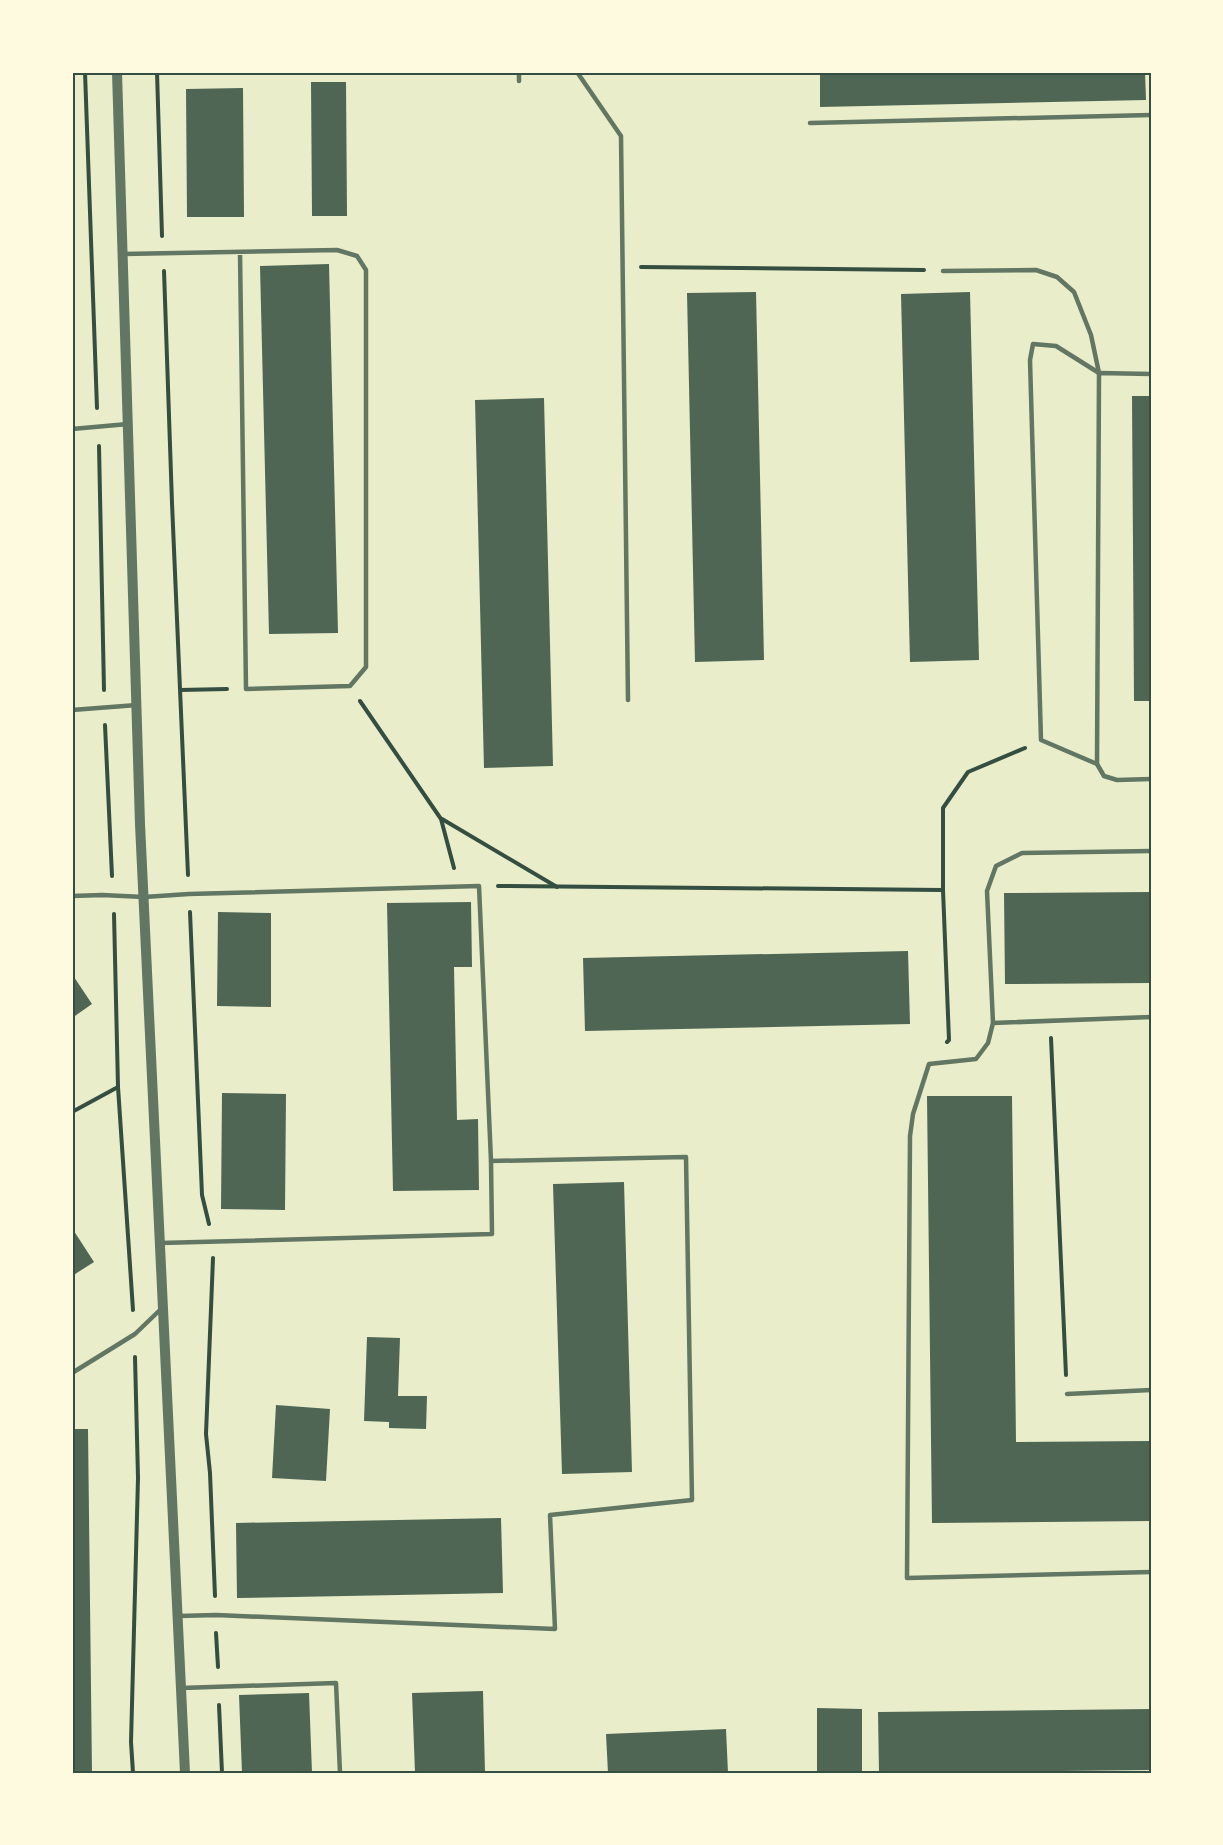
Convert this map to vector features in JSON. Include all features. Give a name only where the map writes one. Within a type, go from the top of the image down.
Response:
[{"type":"street","points":[[117,72],[144,897],[185,1773]]},
{"type":"lane","points":[[519,72],[519,81]]},
{"type":"lane","points":[[577,72],[621,136],[628,700]]},
{"type":"lane","points":[[810,123],[1151,115]]},
{"type":"lane","points":[[123,254],[337,250],[357,256],[366,270],[366,667],[350,686],[246,689],[240,252]]},
{"type":"lane","points":[[944,271],[1036,270],[1057,277],[1074,292],[1091,335],[1099,373],[1097,764],[1104,776],[1117,780],[1151,779]]},
{"type":"lane","points":[[1097,764],[1041,741],[1030,360],[1033,344],[1056,346],[1099,373],[1151,374]]},
{"type":"lane","points":[[72,429],[128,424]]},
{"type":"lane","points":[[72,710],[137,705]]},
{"type":"lane","points":[[1151,851],[1022,853],[996,866],[987,891],[993,1023],[988,1043],[976,1059],[929,1064],[910,1136],[907,1578],[1151,1572]]},
{"type":"lane","points":[[72,896],[144,897],[479,886],[492,1234],[160,1243]]},
{"type":"lane","points":[[993,1023],[1151,1017]]},
{"type":"lane","points":[[178,1616],[216,1615],[555,1629],[550,1515],[692,1500],[686,1157],[491,1161]]},
{"type":"lane","points":[[72,1373],[135,1334],[163,1307]]},
{"type":"lane","points":[[1067,1394],[1151,1390]]},
{"type":"lane","points":[[181,1688],[336,1683],[340,1773]]},
{"type":"path","points":[[84,72],[98,427],[118,1087],[135,1334],[138,1478],[131,1742],[133,1773]]},
{"type":"path","points":[[157,72],[202,1194],[213,1241],[206,1434],[210,1473],[222,1773]]},
{"type":"path","points":[[622,267],[944,271]]},
{"type":"path","points":[[350,686],[441,819],[458,886]]},
{"type":"path","points":[[180,690],[246,689]]},
{"type":"path","points":[[929,1064],[949,1040],[943,890],[943,808],[968,772],[1041,741]]},
{"type":"path","points":[[441,819],[558,887]]},
{"type":"path","points":[[479,886],[943,890]]},
{"type":"path","points":[[1050,1021],[1067,1394]]},
{"type":"path","points":[[72,1112],[118,1087]]},
{"type":"building","points":[[820,72],[1145,72],[1146,100],[820,107]]},
{"type":"building","points":[[311,82],[346,82],[347,216],[312,216]]},
{"type":"building","points":[[243,88],[244,217],[187,217],[186,89]]},
{"type":"building","points":[[329,264],[338,633],[269,634],[260,266]]},
{"type":"building","points":[[756,292],[764,660],[695,662],[687,293]]},
{"type":"building","points":[[970,292],[979,660],[910,662],[901,294]]},
{"type":"building","points":[[1132,396],[1151,396],[1151,701],[1134,701]]},
{"type":"building","points":[[544,398],[553,766],[484,768],[475,400]]},
{"type":"building","points":[[1151,892],[1151,983],[1005,984],[1004,893]]},
{"type":"building","points":[[471,902],[472,967],[454,967],[457,1120],[478,1119],[479,1190],[393,1191],[387,903]]},
{"type":"building","points":[[218,912],[271,913],[271,1007],[217,1006]]},
{"type":"building","points":[[908,951],[910,1024],[585,1031],[583,958]]},
{"type":"building","points":[[72,974],[92,1004],[72,1018]]},
{"type":"building","points":[[222,1093],[286,1094],[285,1210],[221,1209]]},
{"type":"building","points":[[927,1096],[1012,1096],[1016,1442],[1151,1441],[1151,1521],[932,1523]]},
{"type":"building","points":[[624,1182],[632,1472],[562,1474],[553,1184]]},
{"type":"building","points":[[72,1228],[94,1262],[72,1276]]},
{"type":"building","points":[[367,1337],[400,1338],[398,1396],[427,1396],[426,1429],[389,1428],[389,1422],[364,1421]]},
{"type":"building","points":[[276,1405],[330,1409],[326,1481],[272,1478]]},
{"type":"building","points":[[72,1429],[88,1429],[92,1773],[72,1773]]},
{"type":"building","points":[[501,1518],[503,1593],[237,1598],[236,1523]]},
{"type":"building","points":[[483,1691],[485,1773],[415,1773],[412,1693]]},
{"type":"building","points":[[309,1693],[312,1773],[242,1773],[239,1695]]},
{"type":"building","points":[[817,1708],[862,1709],[862,1773],[817,1773]]},
{"type":"building","points":[[1151,1709],[1151,1770],[879,1773],[878,1712]]},
{"type":"building","points":[[726,1729],[728,1773],[608,1773],[606,1734]]}]
